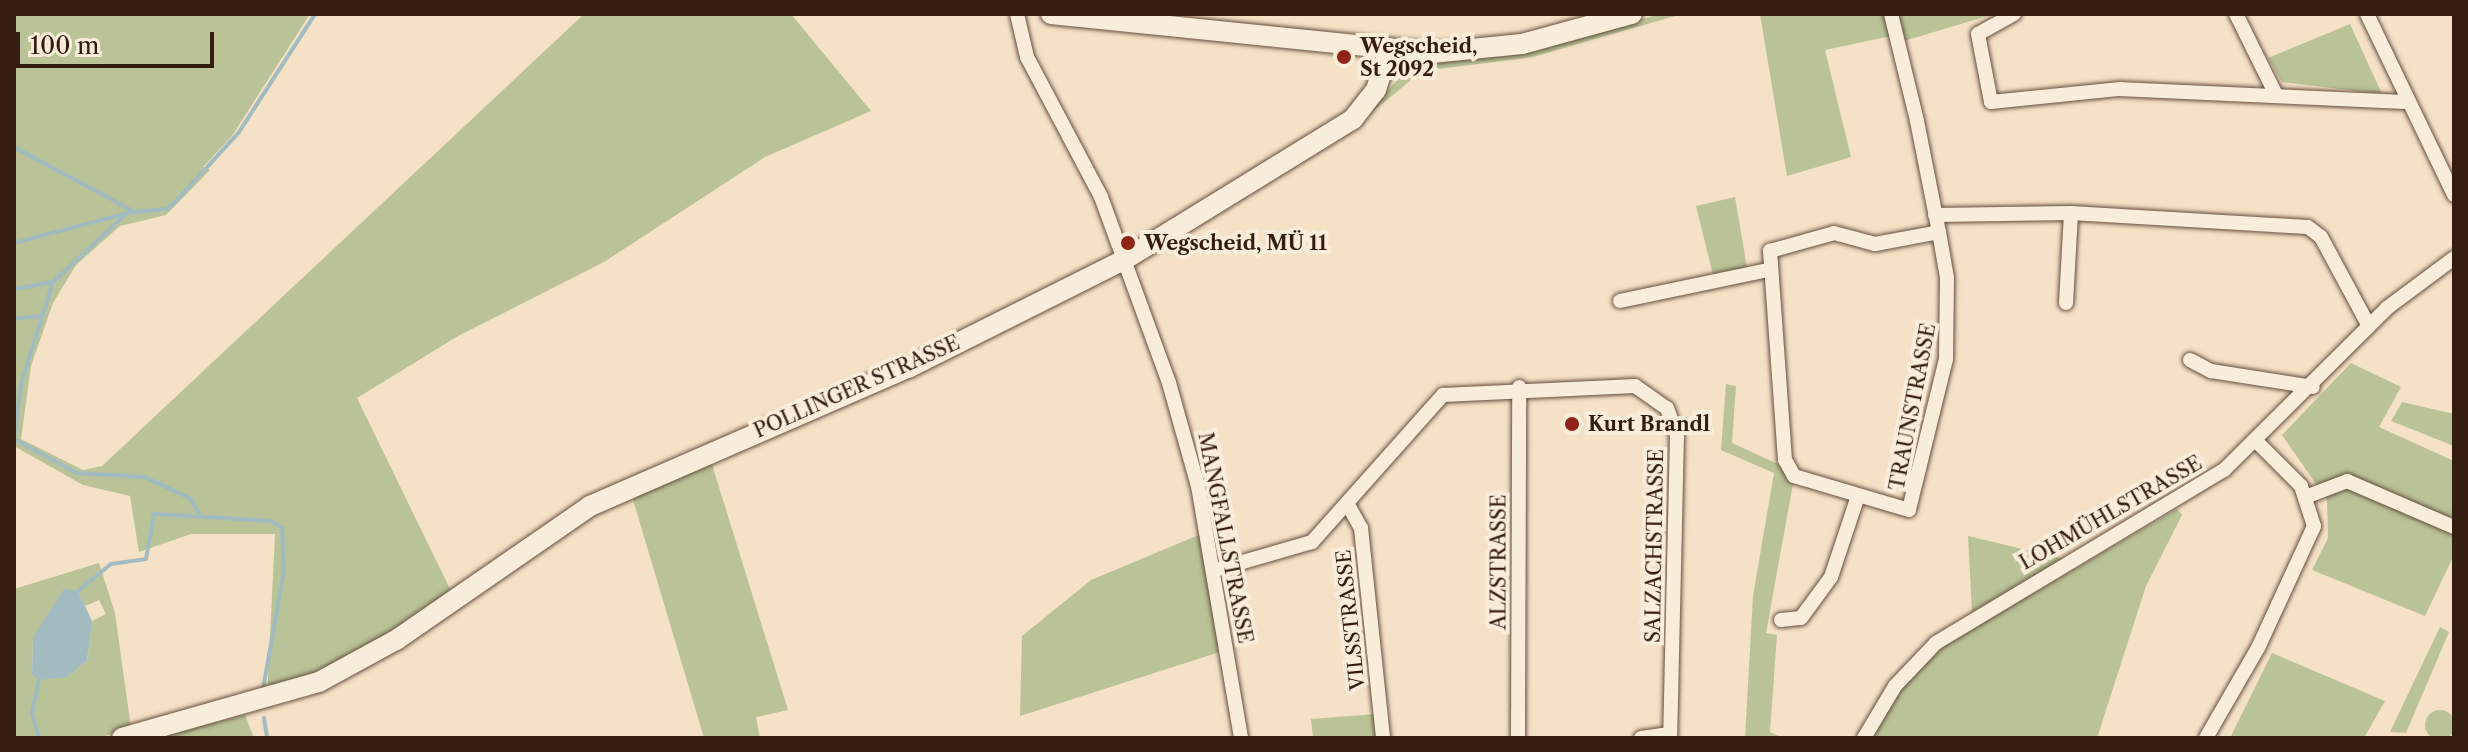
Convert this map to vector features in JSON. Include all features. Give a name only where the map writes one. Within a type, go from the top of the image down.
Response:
[{"type":"street","name":"MANGFALLSTRASSE","points":[[1017,14],[1027,57],[1095,183],[1182,426],[1215,570],[1241,738]]},
{"type":"street","points":[[1051,14],[1388,51],[1482,51],[1632,14]]},
{"type":"street","name":"TRAUNSTRASSE","points":[[1781,620],[1801,618],[1831,577],[1857,499],[1905,511],[1913,505],[1950,336],[1939,232],[1891,14]]},
{"type":"street","points":[[2014,14],[1978,34],[1991,102],[2104,89],[2409,102]]},
{"type":"street","points":[[2236,14],[2276,95]]},
{"type":"street","points":[[2367,14],[2454,195]]},
{"type":"street","name":"POLLINGER STRASSE","points":[[122,738],[295,693],[379,651],[554,528],[638,481],[908,368],[1124,260],[1353,119],[1376,90],[1388,51]]},
{"type":"street","points":[[2066,303],[2071,213]]},
{"type":"street","points":[[1935,215],[2071,213],[2312,228],[2369,326]]},
{"type":"street","points":[[1857,499],[1802,481],[1785,460],[1768,270],[1770,251],[1789,241],[1848,232],[1883,244],[1939,232]]},
{"type":"street","name":"LOHMÜHLSTRASSE","points":[[1864,738],[1910,668],[1946,635],[2196,490],[2257,442],[2369,326],[2454,258]]},
{"type":"street","points":[[1620,301],[1768,270]]},
{"type":"street","points":[[2190,360],[2211,371],[2313,387]]},
{"type":"street","name":"SALZACHSTRASSE","points":[[1215,570],[1307,546],[1437,398],[1519,387],[1629,385],[1670,412],[1677,435],[1670,736]]},
{"type":"street","name":"ALZSTRASSE","points":[[1518,738],[1519,387]]},
{"type":"street","points":[[2206,738],[2312,533],[2308,496],[2257,442]]},
{"type":"street","points":[[2308,496],[2347,481],[2454,527]]},
{"type":"street","name":"VILSSTRASSE","points":[[1347,503],[1361,528],[1383,738]]},
{"type":"street","points":[[1641,738],[1670,736]]},
{"type":"green space","points":[[14,14],[310,14],[232,136],[203,167],[210,170],[166,215],[120,226],[76,265],[53,303],[31,366],[21,439],[83,470],[102,466],[584,14],[791,14],[871,111],[765,157],[604,262],[458,336],[357,398],[452,593],[377,645],[267,697],[275,534],[191,534],[139,552],[130,496],[83,485],[14,446]]},
{"type":"green space","points":[[1661,14],[1682,14],[1533,57],[1422,71],[1354,127],[1412,64],[1510,56]]},
{"type":"green space","points":[[1760,14],[1885,14],[1891,36],[1825,50],[1851,157],[1787,176]]},
{"type":"green space","points":[[1898,14],[1994,14],[1904,41]]},
{"type":"green space","points":[[2350,24],[2382,94],[2282,82],[2268,58]]},
{"type":"green space","points":[[1735,197],[1747,268],[1713,275],[1696,206]]},
{"type":"green space","points":[[2351,363],[2401,387],[2379,427],[2454,461],[2454,555],[2425,616],[2312,570],[2328,538],[2327,500],[2282,435]]},
{"type":"green space","points":[[1726,384],[1736,386],[1732,443],[1780,465],[1793,484],[1766,633],[1777,635],[1770,732],[1783,738],[1745,738],[1753,596],[1774,473],[1721,450]]},
{"type":"green space","points":[[2402,402],[2454,414],[2454,446],[2391,421]]},
{"type":"green space","points":[[710,458],[788,710],[756,717],[760,738],[704,738],[631,493]]},
{"type":"green space","points":[[2177,509],[2182,515],[2146,586],[2097,738],[1871,738],[1902,685],[1932,653]]},
{"type":"green space","points":[[1201,534],[1223,651],[1020,716],[1022,636],[1091,580]]},
{"type":"green space","points":[[1968,536],[2065,559],[1972,612]]},
{"type":"green space","points":[[99,563],[115,613],[131,728],[98,738],[14,738],[14,589]],"holes":[[[78,591],[85,606],[99,600],[106,614],[92,621],[87,661],[67,677],[32,674],[33,637]]]},
{"type":"green space","points":[[2440,627],[2449,632],[2406,733],[2390,732]]},
{"type":"green space","points":[[2272,653],[2385,701],[2364,738],[2230,738]]},
{"type":"green space","points":[[2440,710],[2451,714],[2455,725],[2451,736],[2440,740],[2429,736],[2425,725],[2429,714]]},
{"type":"green space","points":[[1376,714],[1377,738],[1313,738],[1311,719]]},
{"type":"green space","points":[[245,715],[254,738],[152,738]]},
{"type":"water","points":[[64,589],[78,591],[92,621],[87,661],[67,677],[39,680],[32,674],[33,637]]},
{"type":"waterway","points":[[14,439],[21,384],[53,282],[127,213],[167,209],[177,200],[239,132],[315,14]]},
{"type":"waterway","points":[[14,147],[131,210]]},
{"type":"waterway","points":[[14,243],[124,214]]},
{"type":"waterway","points":[[14,289],[53,282]]},
{"type":"waterway","points":[[14,319],[39,316]]},
{"type":"waterway","points":[[14,439],[77,473],[145,477],[191,499],[200,516]]},
{"type":"waterway","points":[[78,591],[111,564],[146,559],[154,514],[271,521],[282,528],[284,571],[263,689]]},
{"type":"waterway","points":[[39,680],[32,713],[39,738]]},
{"type":"waterway","points":[[264,718],[267,738]]},
{"type":"place","name":"Wegscheid, St 2092","points":[[1344,57]]},
{"type":"place","name":"Wegscheid, MÜ 11","points":[[1128,243]]},
{"type":"place","name":"Kurt Brandl","points":[[1572,424]]}]
